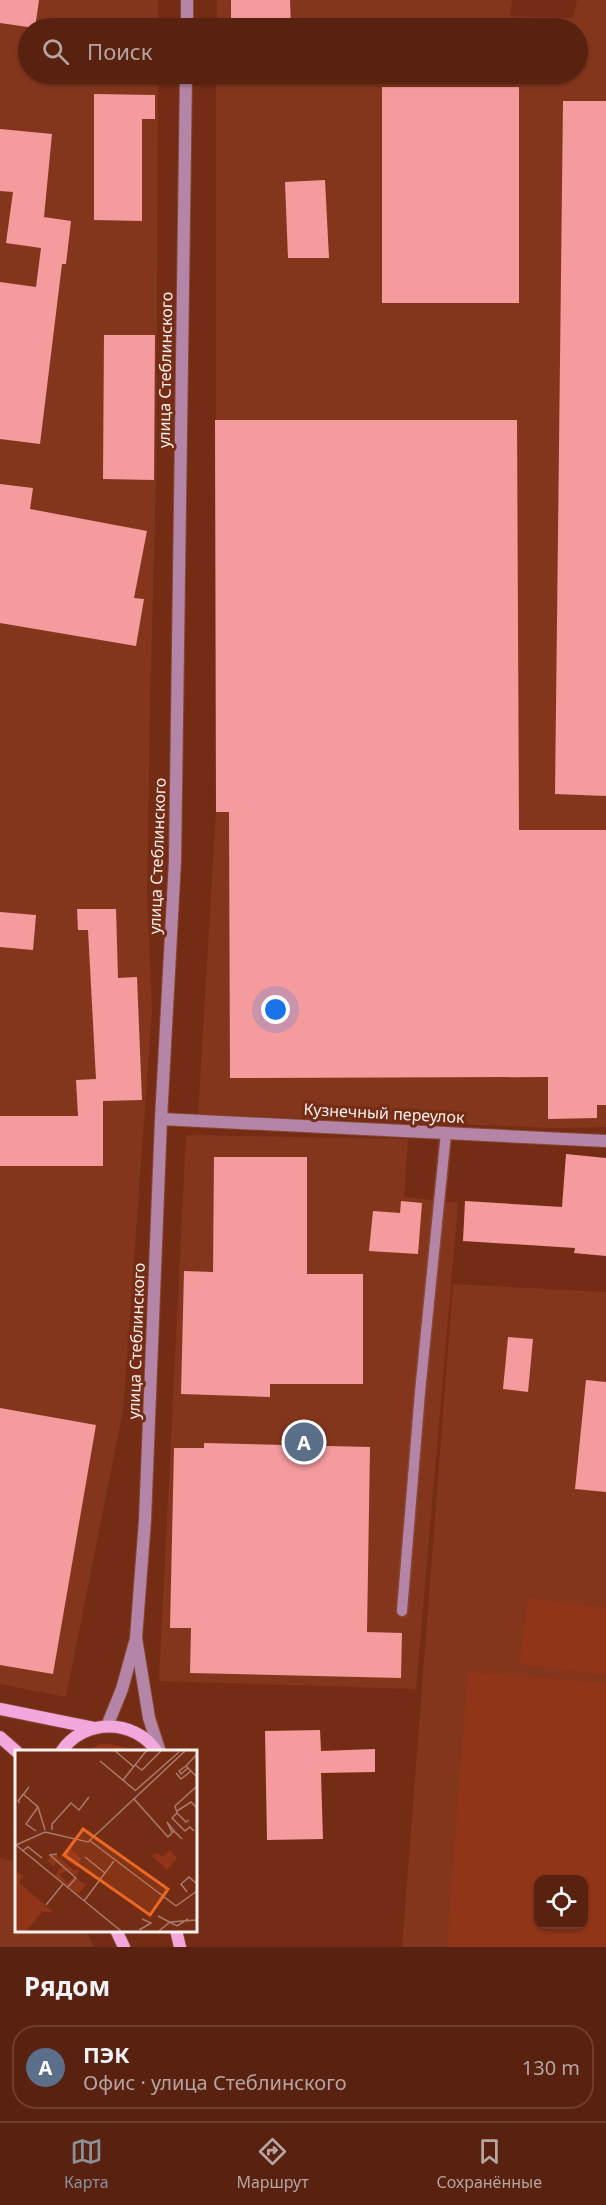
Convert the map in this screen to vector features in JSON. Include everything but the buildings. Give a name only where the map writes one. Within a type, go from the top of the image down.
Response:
[{"type":"main road","points":[[0,1709],[100,1727],[124,1728],[140,1734],[157,1750]]},
{"type":"main road","points":[[63,1750],[78,1734],[100,1727]]},
{"type":"main road","points":[[0,1737],[15,1750]]},
{"type":"main road","points":[[117,1932],[124,1947]]},
{"type":"main road","points":[[176,1932],[180,1947]]},
{"type":"street","points":[[187,0],[187,18]]},
{"type":"street","name":"улица Стеблинского","points":[[136,1638],[145,1520],[161,1119],[175,861],[186,84]]},
{"type":"street","name":"Кузнечный переулок","points":[[161,1119],[606,1141]]},
{"type":"street","points":[[100,1727],[122,1689],[136,1638]]},
{"type":"street","points":[[136,1638],[149,1718],[158,1750]]},
{"type":"lane","points":[[402,1611],[420,1392],[446,1133]]},
{"type":"shaded area","points":[[0,0],[158,0],[158,18],[18,18],[18,84],[158,84],[156,478],[147,891],[152,1011],[123,1410],[66,1697],[0,1684]]},
{"type":"shaded area","points":[[217,0],[512,0],[510,16],[573,18],[217,18]]},
{"type":"shaded area","points":[[577,0],[606,0],[606,1127],[554,1128],[198,1114],[216,812],[216,84],[588,84],[588,18],[573,18]]},
{"type":"shaded area","points":[[186,1135],[408,1139],[404,1197],[458,1203],[416,1689],[159,1681]]},
{"type":"shaded area","points":[[453,1284],[606,1292],[606,1947],[402,1947]]},
{"type":"shaded area","points":[[528,1598],[606,1608],[606,1675],[520,1664]]},
{"type":"shaded area","points":[[468,1672],[606,1683],[606,1947],[447,1947]]},
{"type":"shaded area","points":[[100,1744],[109,1744],[128,1750],[88,1750]]},
{"type":"shaded area","points":[[0,1858],[15,1862],[15,1932],[86,1932],[94,1947],[0,1947]]},
{"type":"place","name":"ПЭК","points":[[304,1442]]}]
